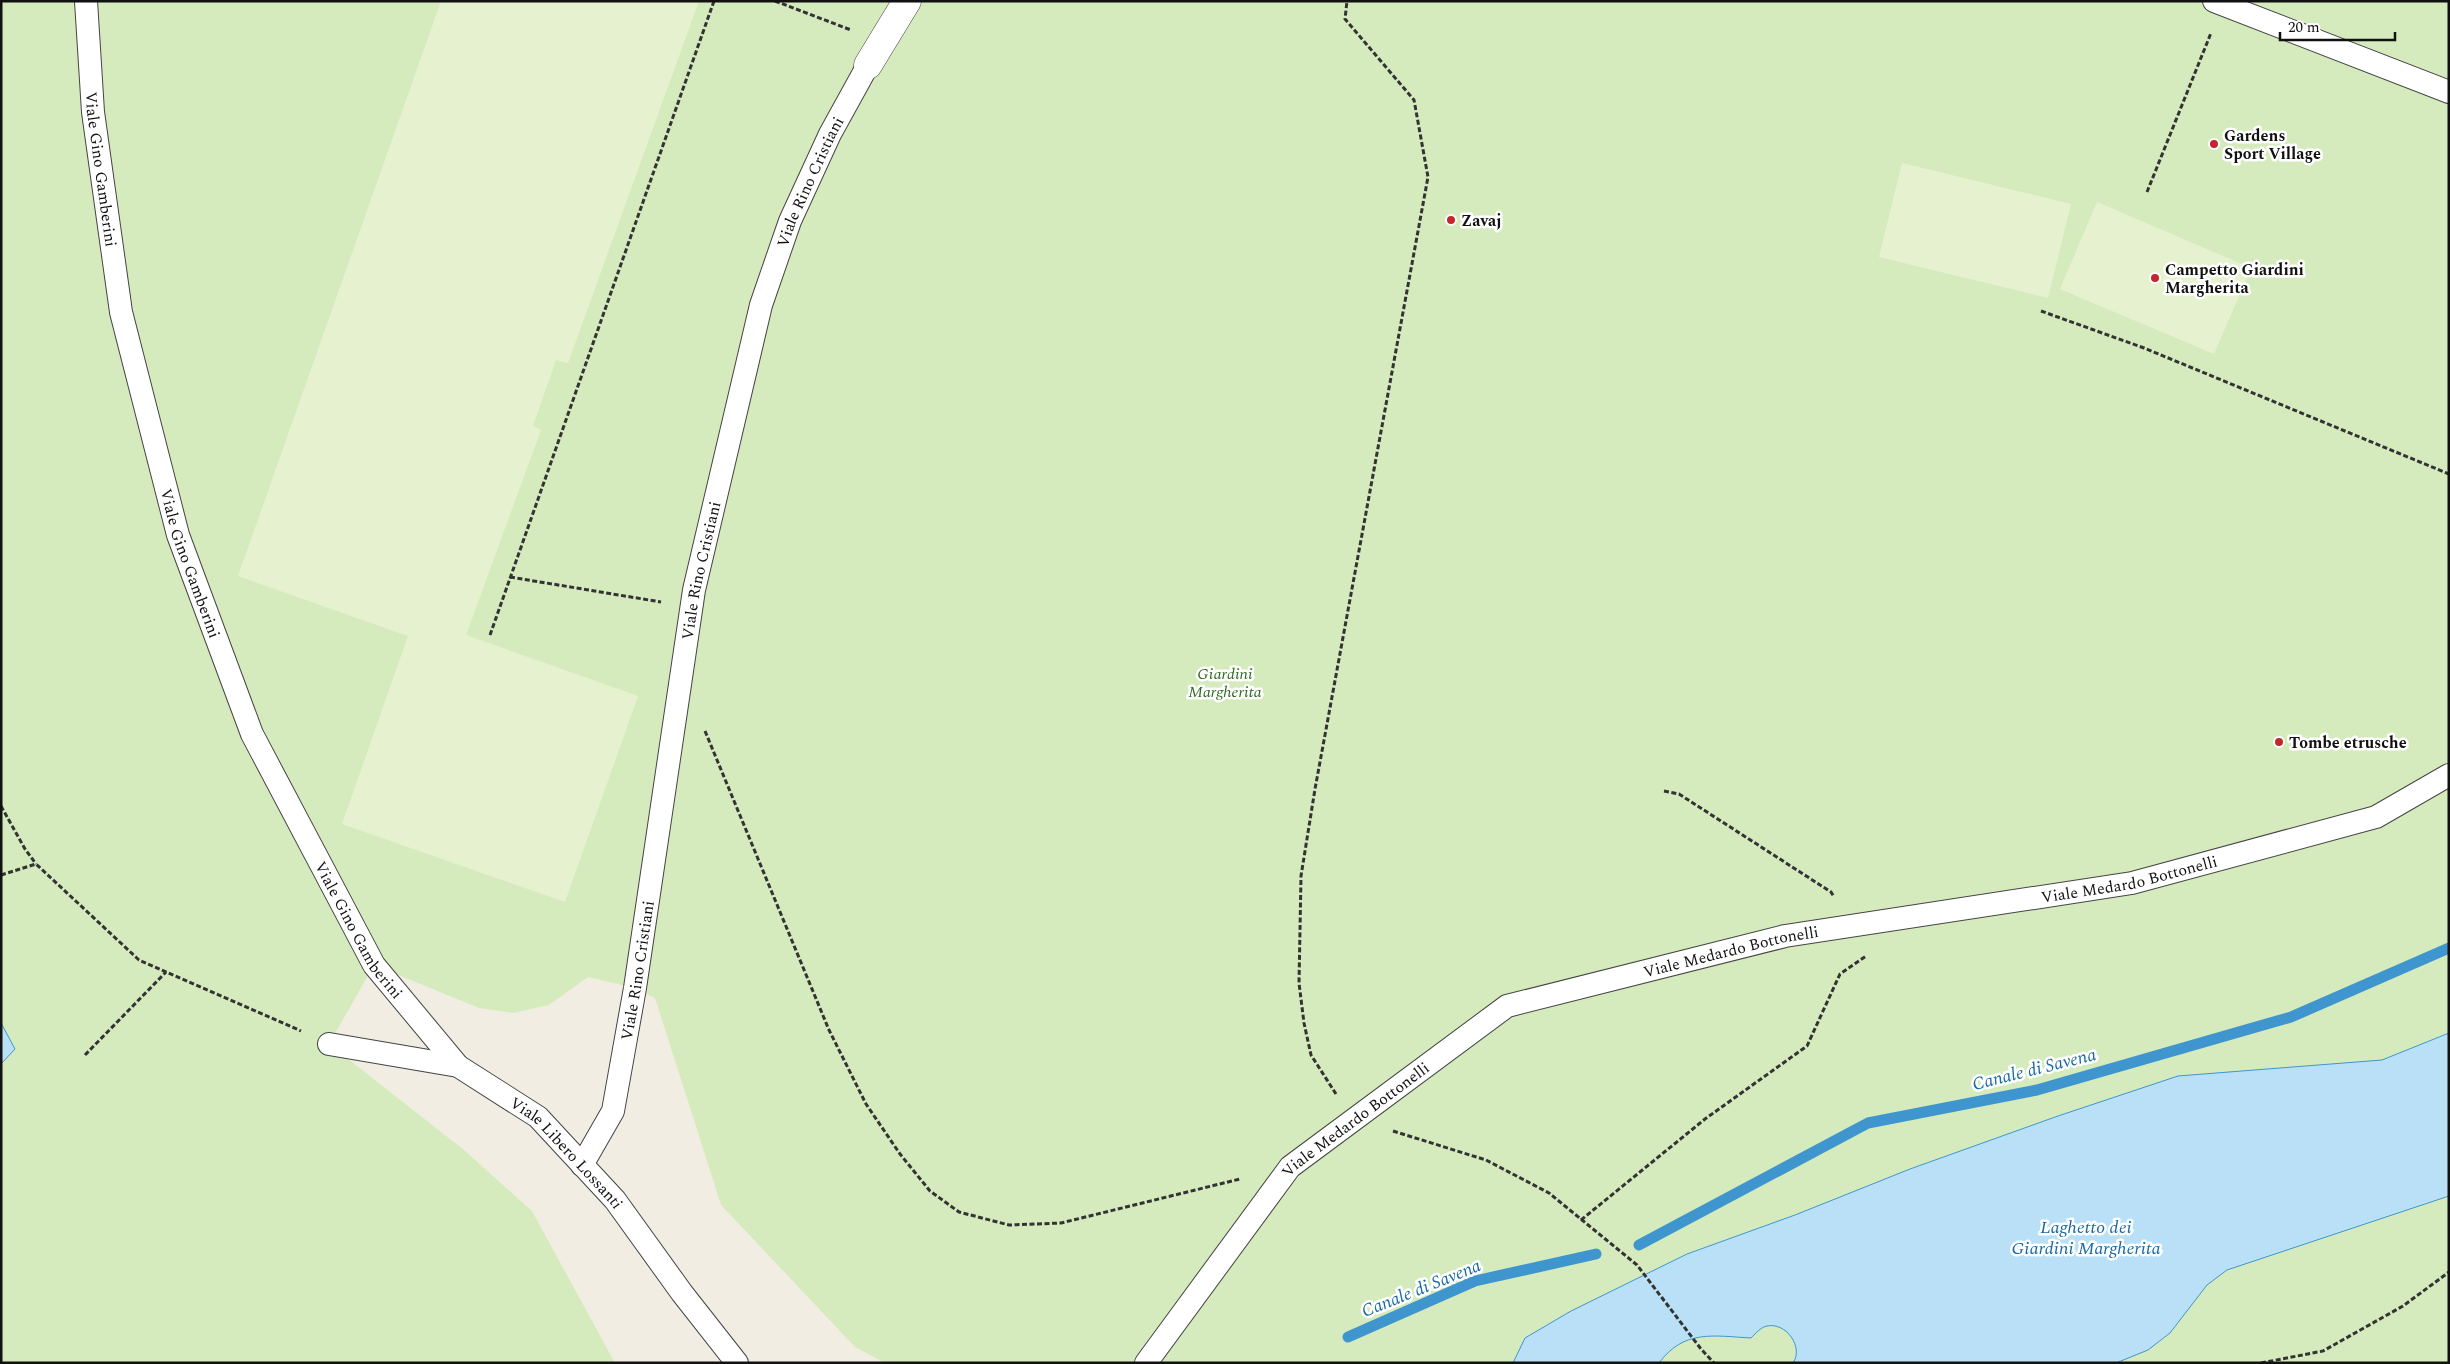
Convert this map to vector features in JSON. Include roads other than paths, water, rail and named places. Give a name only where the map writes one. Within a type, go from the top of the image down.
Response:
[{"type":"street","name":"Viale Gino Gamberini","points":[[86,1],[93,112],[121,312],[178,535],[252,734],[374,965],[458,1066]]},
{"type":"street","name":"Viale Rino Cristiani","points":[[582,1165],[614,1111],[635,988],[692,607],[761,305],[798,204],[830,134],[868,65],[907,1]]},
{"type":"street","points":[[2218,3],[2449,92]]},
{"type":"street","name":"Viale Medardo Bottonelli","points":[[1146,1363],[1290,1167],[1508,1006],[1785,936],[2132,883],[2376,817],[2449,775]]},
{"type":"street","name":"Viale Libero Lossanti","points":[[329,1044],[458,1066],[538,1117],[615,1200],[682,1293],[737,1363]]},
{"type":"water","points":[[1,1023],[15,1049],[1,1064]]},
{"type":"water","name":"Laghetto dei Giardini Margherita","points":[[2449,1033],[2449,1196],[2227,1270],[2207,1285],[2170,1333],[2148,1350],[2116,1363],[1793,1363],[1796,1357],[1796,1350],[1795,1343],[1791,1337],[1781,1328],[1767,1326],[1759,1330],[1751,1338],[1712,1336],[1689,1340],[1679,1344],[1659,1363],[1513,1363],[1525,1338],[1571,1311],[1687,1254],[1795,1215],[1910,1169],[2058,1116],[2178,1076],[2382,1060]]},
{"type":"waterway","name":"Canale di Savena","points":[[1639,1245],[1868,1123],[2037,1090],[2291,1017],[2449,948]]},
{"type":"waterway","name":"Canale di Savena","points":[[1348,1337],[1475,1281],[1596,1254]]},
{"type":"place","name":"Gardens Sport Village","points":[[2214,144]]},
{"type":"place","name":"Zavaj","points":[[1451,220]]},
{"type":"place","name":"Campetto Giardini Margherita","points":[[2155,278]]},
{"type":"place","name":"Tombe etrusche","points":[[2279,742]]},
{"type":"park label","name":"Giardini Margherita","points":[[1225,682]]}]
